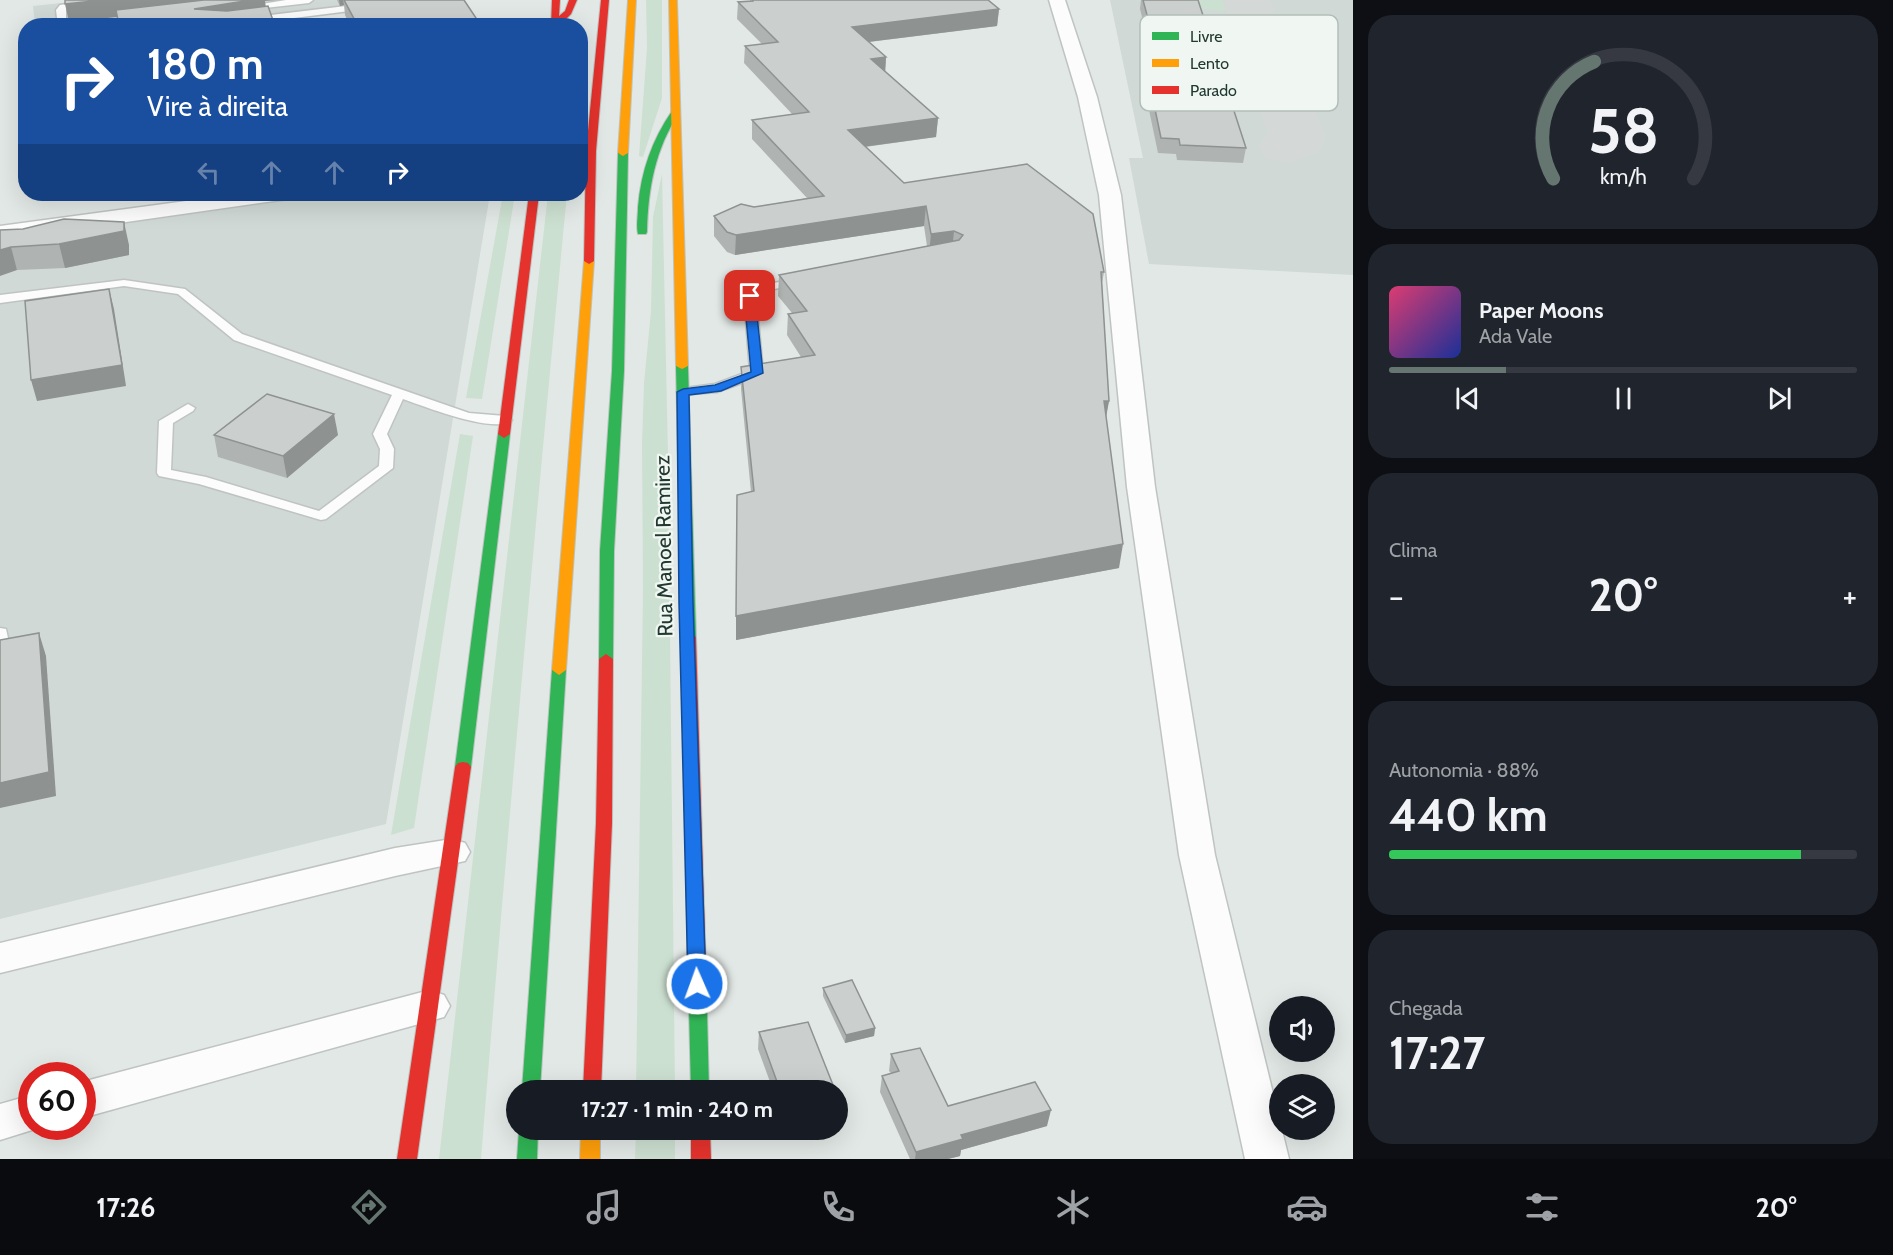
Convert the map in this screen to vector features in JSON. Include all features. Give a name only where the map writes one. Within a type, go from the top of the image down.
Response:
[{"type":"main road","points":[[555,18],[556,0]]},
{"type":"main road","points":[[562,18],[568,12],[573,0]]},
{"type":"main road","points":[[532,1080],[547,828],[589,265],[591,151],[605,0]]},
{"type":"main road","points":[[592,1080],[604,823],[608,550],[618,371],[623,151],[632,0]]},
{"type":"main road","name":"Rua Manoel Ramirez","points":[[673,0],[700,1080]]},
{"type":"main road","points":[[642,251],[642,207],[647,181],[664,124],[675,112]]},
{"type":"main road","points":[[407,1159],[452,852],[533,201]]},
{"type":"main road","points":[[618,371],[634,328]]},
{"type":"main road","points":[[527,1159],[528,1140]]},
{"type":"main road","points":[[590,1159],[591,1140]]},
{"type":"main road","points":[[701,1140],[701,1159]]},
{"type":"street","points":[[1057,0],[1085,83],[1110,195],[1141,487],[1197,855],[1267,1159]]},
{"type":"street","points":[[0,233],[231,201]]},
{"type":"street","points":[[0,958],[395,862],[452,852]]},
{"type":"street","points":[[96,1096],[430,1006]]},
{"type":"street","points":[[0,1122],[18,1117]]},
{"type":"lane","points":[[61,18],[60,10],[63,7],[111,0]]},
{"type":"lane","points":[[239,8],[309,0]]},
{"type":"lane","points":[[264,18],[379,5]]},
{"type":"lane","points":[[683,392],[717,388],[757,373],[750,296],[759,288],[816,279]]},
{"type":"lane","points":[[0,299],[124,283],[181,291],[238,338],[467,417],[506,420]]},
{"type":"lane","points":[[188,408],[166,422],[164,473],[201,480],[321,516],[386,468],[387,449],[380,434],[399,394]]},
{"type":"lane","points":[[0,633],[0,638]]},
{"type":"shaded area","points":[[90,0],[397,0],[240,18],[34,18],[33,6]]},
{"type":"shaded area","points":[[1110,0],[1353,0],[1353,275],[1149,264],[1129,158],[1143,158]]},
{"type":"shaded area","points":[[253,201],[489,201],[386,824],[0,919],[0,236]]},
{"type":"green space","points":[[646,0],[662,0],[662,98],[643,157],[639,156],[647,48]]},
{"type":"green space","points":[[1126,0],[1230,0],[1234,11],[1195,9],[1193,2]]},
{"type":"green space","points":[[662,174],[668,455],[675,1080],[636,1080],[643,590],[642,443],[644,383],[651,311],[653,217]]},
{"type":"green space","points":[[502,201],[514,201],[482,399],[466,398]]},
{"type":"green space","points":[[547,201],[566,201],[522,676],[481,1159],[439,1159]]},
{"type":"green space","points":[[460,434],[473,436],[414,828],[391,835]]},
{"type":"green space","points":[[636,1140],[675,1140],[675,1159],[635,1159]]},
{"type":"building","points":[[65,0],[103,0],[65,4]]},
{"type":"building","points":[[204,0],[251,0],[194,9],[227,11],[268,6],[272,18],[118,18],[116,10]]},
{"type":"building","points":[[344,0],[464,0],[476,18],[354,18]]},
{"type":"building","points":[[753,0],[988,0],[999,9],[852,27],[886,57],[871,59],[938,118],[848,130],[904,183],[1027,164],[1093,214],[1104,272],[1101,272],[1109,401],[1104,401],[1123,544],[736,616],[737,495],[754,491],[741,367],[815,355],[788,314],[807,311],[779,275],[959,240],[963,235],[954,231],[931,234],[926,206],[736,235],[727,232],[714,216],[741,204],[754,207],[824,196],[752,120],[809,112],[745,46],[778,42],[738,2]]},
{"type":"building","points":[[1143,0],[1198,0],[1203,15],[1147,15]]},
{"type":"building","points":[[1155,111],[1234,111],[1246,148],[1180,145],[1179,139],[1161,138]]},
{"type":"building","points":[[64,219],[124,222],[124,231],[59,244],[11,247],[0,250],[0,230],[23,229]]},
{"type":"building","points":[[109,289],[122,365],[31,380],[25,301]]},
{"type":"building","points":[[267,394],[334,414],[283,456],[214,435]]},
{"type":"building","points":[[39,633],[49,772],[0,783],[0,640]]},
{"type":"building","points":[[852,980],[875,1028],[846,1035],[823,988]]},
{"type":"building","points":[[808,1022],[831,1080],[776,1080],[759,1032]]},
{"type":"building","points":[[920,1048],[948,1106],[1035,1082],[1051,1110],[961,1135],[963,1139],[916,1152],[882,1076],[899,1071],[891,1054]]},
{"type":"taxiway","points":[[1246,0],[1252,15]]},
{"type":"taxiway","points":[[1286,146],[1298,141],[1288,111]]},
{"type":"traffic: fast","points":[[642,232],[646,185],[653,154],[675,113]]},
{"type":"traffic: fast","points":[[606,659],[607,551],[618,371],[623,153]]},
{"type":"traffic: fast","points":[[682,366],[689,637]]},
{"type":"traffic: fast","points":[[463,767],[504,434]]},
{"type":"traffic: fast","points":[[532,1080],[559,670]]},
{"type":"traffic: fast","points":[[697,971],[700,1080]]},
{"type":"traffic: fast","points":[[527,1159],[528,1140]]},
{"type":"traffic: slow","points":[[623,153],[632,0]]},
{"type":"traffic: slow","points":[[673,0],[682,366]]},
{"type":"traffic: slow","points":[[559,670],[589,261]]},
{"type":"traffic: slow","points":[[590,1159],[591,1140]]},
{"type":"traffic: jam","points":[[555,18],[556,0]]},
{"type":"traffic: jam","points":[[562,18],[568,12],[573,0]]},
{"type":"traffic: jam","points":[[589,261],[591,151],[605,0]]},
{"type":"traffic: jam","points":[[504,434],[533,201]]},
{"type":"traffic: jam","points":[[689,637],[697,971]]},
{"type":"traffic: jam","points":[[592,1080],[604,823],[606,659]]},
{"type":"traffic: jam","points":[[407,1159],[463,767]]},
{"type":"traffic: jam","points":[[701,1140],[701,1159]]},
{"type":"route","points":[[697,984],[686,603],[683,392],[717,388],[757,373],[750,296]]}]
